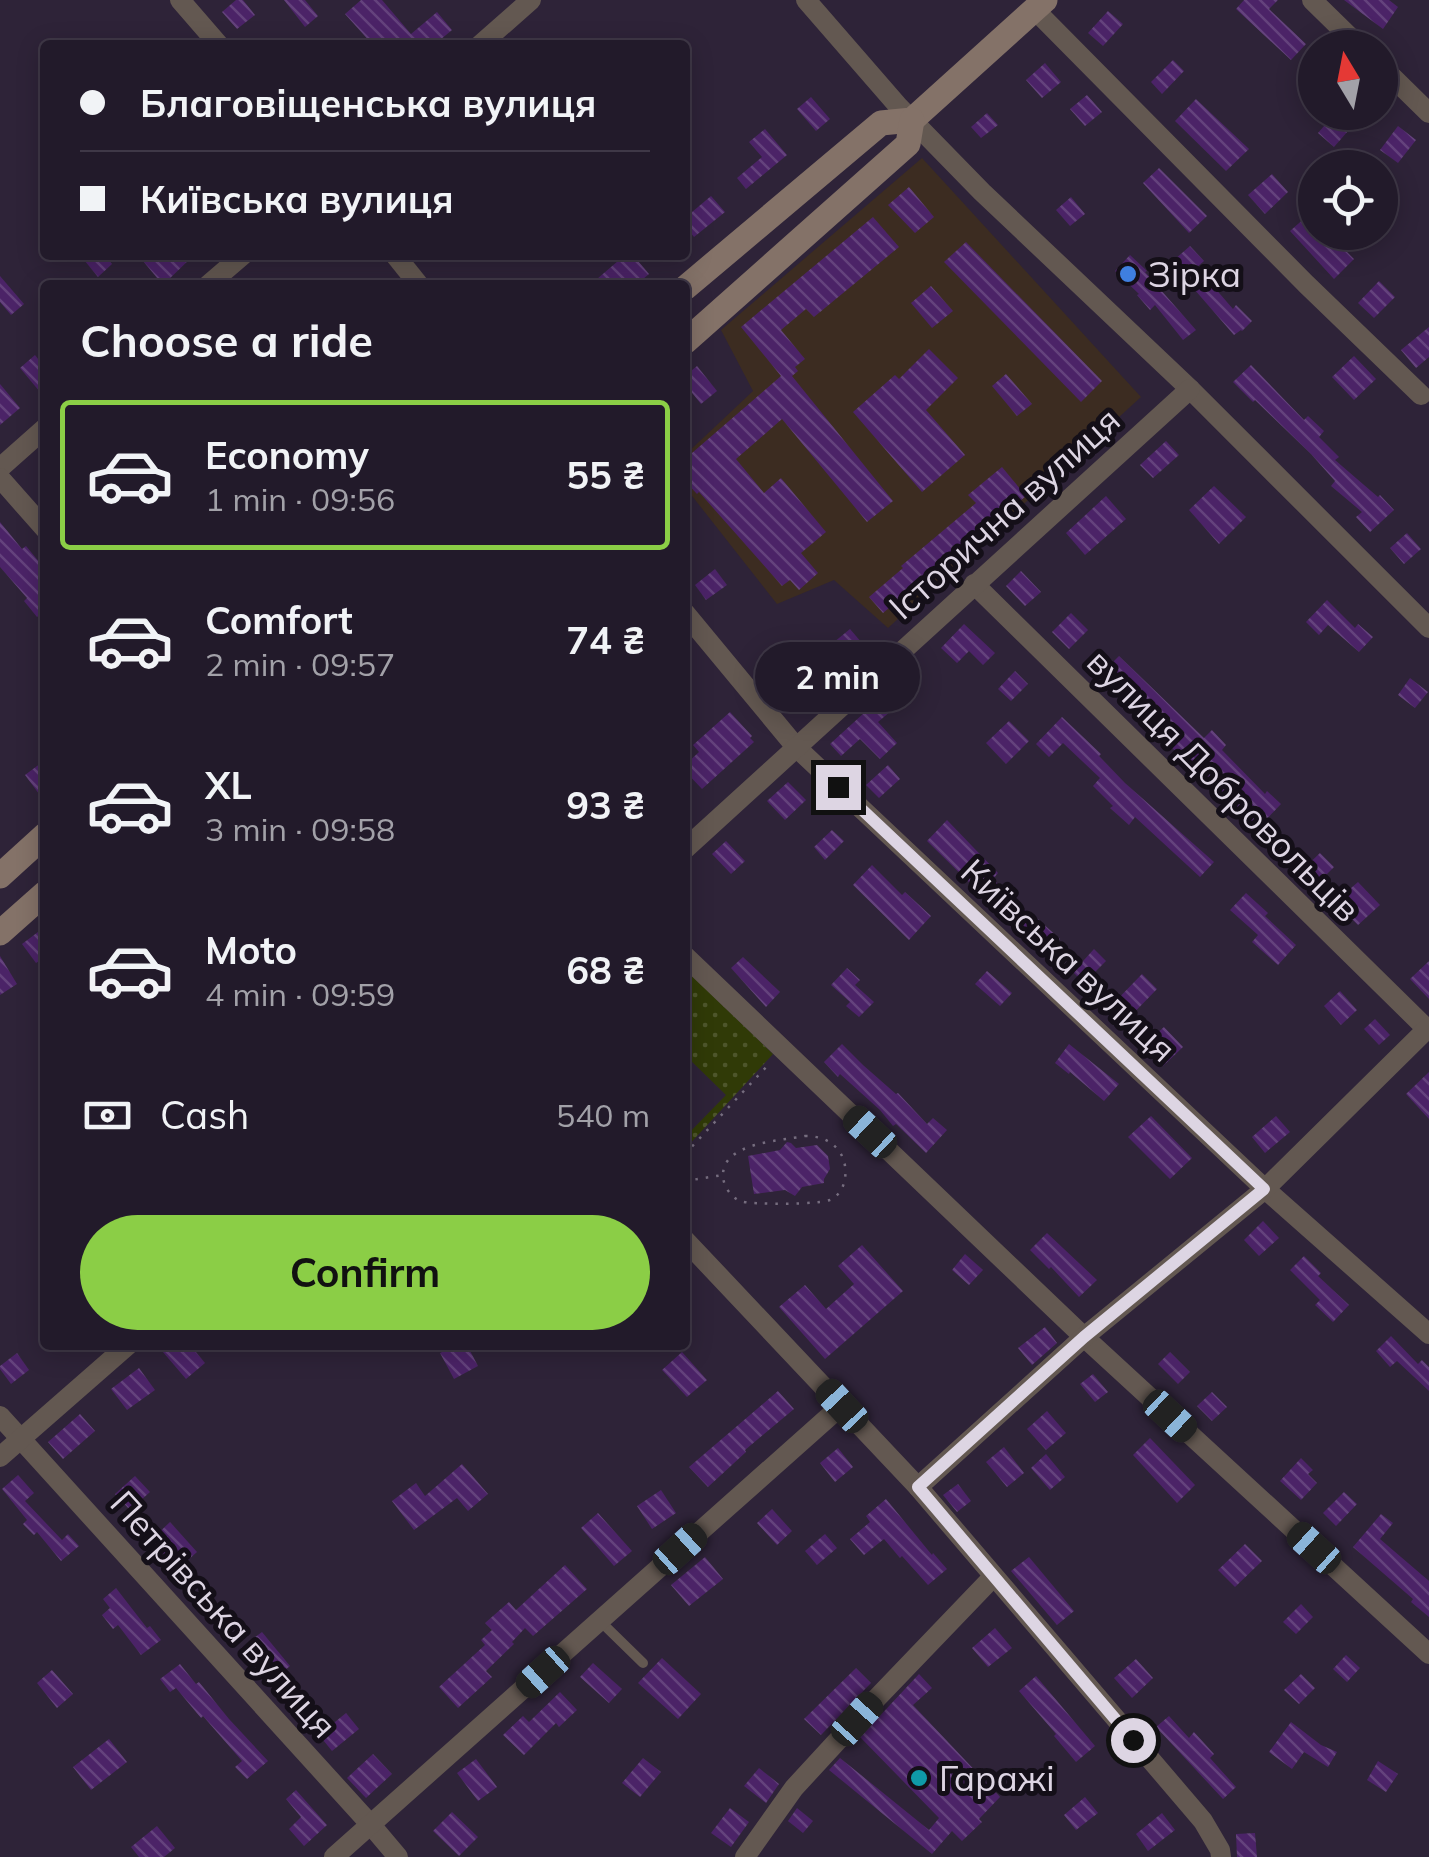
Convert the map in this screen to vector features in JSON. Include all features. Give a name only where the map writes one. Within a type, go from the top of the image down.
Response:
[{"type":"street","points":[[180,0],[215,40]]},
{"type":"street","points":[[486,40],[531,0]]},
{"type":"street","points":[[806,0],[982,192],[1190,389],[1429,628]]},
{"type":"street","points":[[1312,0],[1343,30]]},
{"type":"street","points":[[690,284],[881,123],[912,120],[1040,5],[1306,284],[1422,395]]},
{"type":"street","points":[[1398,83],[1429,112]]},
{"type":"street","points":[[690,338],[908,144],[912,120]]},
{"type":"street","points":[[214,280],[236,260]]},
{"type":"street","points":[[399,260],[414,280]]},
{"type":"street","name":"Історична вулиця","points":[[690,843],[1190,389]]},
{"type":"street","points":[[0,468],[40,432]]},
{"type":"street","points":[[0,478],[40,523]]},
{"type":"street","name":"вулиця Добровольців","points":[[974,584],[1428,1029]]},
{"type":"street","name":"Київська вулиця","points":[[690,619],[796,747],[1264,1189],[1429,1334]]},
{"type":"street","points":[[0,876],[40,840]]},
{"type":"street","points":[[0,933],[40,897]]},
{"type":"street","points":[[690,961],[1084,1337],[1429,1654]]},
{"type":"street","points":[[918,1487],[1084,1337],[1264,1189],[1428,1029]]},
{"type":"street","points":[[690,1245],[918,1487],[1204,1822],[1221,1857]]},
{"type":"street","points":[[0,1458],[122,1350]]},
{"type":"street","points":[[334,1857],[842,1406]]},
{"type":"street","name":"Петрівська вулиця","points":[[0,1416],[398,1857]]},
{"type":"street","points":[[745,1857],[794,1788],[993,1577]]},
{"type":"lane","points":[[600,1621],[643,1663]]},
{"type":"path","points":[[690,1149],[783,1050]]},
{"type":"path","points":[[805,1136],[832,1143],[846,1166],[839,1193],[832,1200],[816,1203],[747,1203],[726,1188],[723,1174],[726,1163],[738,1150],[805,1136]]},
{"type":"path","points":[[690,1180],[723,1174]]},
{"type":"shaded area","points":[[922,158],[1141,397],[888,628],[834,580],[777,604],[690,493],[690,450],[753,391],[721,330]]},
{"type":"green space","points":[[690,974],[773,1054],[690,1144],[690,1132],[726,1095],[690,1060]]},
{"type":"building","points":[[236,0],[243,0],[255,15],[237,29],[222,12]]},
{"type":"building","points":[[284,0],[305,0],[318,16],[305,27]]},
{"type":"building","points":[[361,0],[382,0],[411,34],[437,12],[452,30],[440,40],[368,40],[345,14]]},
{"type":"building","points":[[1244,0],[1278,0],[1269,9],[1298,36],[1298,53],[1291,60],[1236,9]]},
{"type":"building","points":[[1344,0],[1389,0],[1398,7],[1383,29]]},
{"type":"building","points":[[1108,11],[1123,24],[1103,46],[1088,33]]},
{"type":"building","points":[[1173,60],[1184,71],[1162,94],[1151,82]]},
{"type":"building","points":[[1045,63],[1061,82],[1042,98],[1026,80]]},
{"type":"building","points":[[1087,95],[1102,112],[1085,126],[1070,109]]},
{"type":"building","points":[[811,97],[830,119],[816,131],[797,109]]},
{"type":"building","points":[[1196,99],[1249,149],[1226,171],[1175,121]]},
{"type":"building","points":[[987,113],[998,125],[981,138],[971,127]]},
{"type":"building","points":[[1398,126],[1416,140],[1398,163],[1398,150],[1380,150]]},
{"type":"building","points":[[765,129],[787,155],[746,189],[737,178],[762,157],[749,142]]},
{"type":"building","points":[[1321,130],[1349,130],[1334,147],[1318,133]]},
{"type":"building","points":[[1159,168],[1207,216],[1189,233],[1143,183]]},
{"type":"building","points":[[1272,174],[1288,192],[1265,214],[1248,195]]},
{"type":"building","points":[[909,187],[934,217],[915,233],[888,205]]},
{"type":"building","points":[[711,196],[725,212],[694,237],[690,232],[690,214]]},
{"type":"building","points":[[1071,197],[1085,214],[1070,226],[1056,210]]},
{"type":"building","points":[[873,217],[899,247],[814,317],[806,309],[781,330],[805,359],[795,367],[798,371],[792,376],[893,501],[867,522],[782,419],[736,459],[764,493],[781,478],[826,532],[801,553],[818,573],[799,590],[790,580],[782,586],[690,486],[690,455],[781,376],[741,327]]},
{"type":"building","points":[[1298,224],[1298,240],[1290,231]]},
{"type":"building","points":[[966,242],[1102,381],[1081,402],[944,262]]},
{"type":"building","points":[[1190,246],[1204,261],[1188,275],[1174,260]]},
{"type":"building","points":[[1307,250],[1345,250],[1354,259],[1334,279]]},
{"type":"building","points":[[1130,255],[1196,330],[1183,340],[1155,305],[1150,310],[1115,271]]},
{"type":"building","points":[[84,260],[108,260],[112,264],[98,277]]},
{"type":"building","points":[[142,260],[189,260],[168,280],[159,280]]},
{"type":"building","points":[[619,260],[637,260],[649,274],[642,280],[596,280]]},
{"type":"building","points":[[0,276],[24,304],[11,315],[0,302]]},
{"type":"building","points":[[1207,279],[1233,309],[1236,305],[1252,321],[1242,331],[1234,335],[1194,289]]},
{"type":"building","points":[[1379,281],[1395,297],[1374,318],[1358,303]]},
{"type":"building","points":[[931,286],[953,311],[932,328],[911,303]]},
{"type":"building","points":[[1429,327],[1429,357],[1416,368],[1401,350]]},
{"type":"building","points":[[929,349],[958,378],[926,410],[965,455],[922,492],[853,412],[895,375],[899,379]]},
{"type":"building","points":[[35,355],[40,362],[40,392],[20,368]]},
{"type":"building","points":[[1354,356],[1376,379],[1354,400],[1332,377]]},
{"type":"building","points":[[1251,365],[1304,420],[1308,416],[1324,431],[1319,437],[1339,457],[1335,460],[1394,510],[1370,532],[1356,517],[1362,512],[1331,486],[1335,481],[1311,454],[1233,382]]},
{"type":"building","points":[[697,366],[717,391],[701,404],[690,390],[690,372]]},
{"type":"building","points":[[1006,374],[1032,404],[1017,416],[992,386]]},
{"type":"building","points":[[0,384],[20,408],[0,425]]},
{"type":"building","points":[[1166,441],[1179,455],[1153,478],[1140,465]]},
{"type":"building","points":[[1002,467],[1026,496],[993,524],[990,520],[883,613],[869,597],[976,503],[968,495]]},
{"type":"building","points":[[1214,486],[1246,517],[1219,544],[1189,510]]},
{"type":"building","points":[[1106,496],[1126,519],[1085,555],[1066,533]]},
{"type":"building","points":[[0,522],[22,549],[26,546],[40,563],[40,615],[37,617],[24,601],[27,598],[0,567]]},
{"type":"building","points":[[1407,533],[1421,549],[1404,564],[1390,548]]},
{"type":"building","points":[[715,569],[727,585],[706,600],[695,585]]},
{"type":"building","points":[[1021,571],[1041,592],[1025,606],[1006,586]]},
{"type":"building","points":[[1327,600],[1355,628],[1358,624],[1373,637],[1359,652],[1328,625],[1319,635],[1306,622]]},
{"type":"building","points":[[1071,613],[1088,630],[1069,649],[1052,632]]},
{"type":"building","points":[[964,624],[995,653],[983,665],[969,651],[957,663],[941,648]]},
{"type":"building","points":[[850,629],[862,643],[840,661],[828,647]]},
{"type":"building","points":[[1119,656],[1204,738],[1212,730],[1226,745],[1222,750],[1265,794],[1267,791],[1281,804],[1258,828],[1100,675]]},
{"type":"building","points":[[1015,671],[1028,684],[1011,701],[998,689]]},
{"type":"building","points":[[797,675],[809,690],[795,702],[782,687]]},
{"type":"building","points":[[1410,678],[1428,692],[1415,708],[1398,695]]},
{"type":"building","points":[[887,692],[898,705],[878,722],[897,743],[880,759],[860,739],[841,756],[830,744]]},
{"type":"building","points":[[730,712],[754,742],[702,789],[690,776],[690,760],[699,752],[693,745]]},
{"type":"building","points":[[1062,717],[1125,783],[1214,862],[1200,877],[1135,817],[1129,825],[1110,808],[1113,806],[1093,786],[1100,778],[1063,743],[1049,757],[1036,744]]},
{"type":"building","points":[[1009,721],[1029,741],[1006,764],[986,743]]},
{"type":"building","points":[[40,764],[40,795],[25,775]]},
{"type":"building","points":[[888,765],[900,779],[879,798],[866,785]]},
{"type":"building","points":[[788,782],[806,800],[785,820],[767,801]]},
{"type":"building","points":[[947,820],[998,873],[993,879],[1060,939],[1047,954],[927,841]]},
{"type":"building","points":[[832,830],[844,841],[825,860],[814,847]]},
{"type":"building","points":[[726,841],[745,861],[731,874],[712,854]]},
{"type":"building","points":[[1320,853],[1334,867],[1314,887],[1300,872]]},
{"type":"building","points":[[872,865],[902,895],[905,892],[931,916],[909,940],[853,885]]},
{"type":"building","points":[[1358,882],[1380,905],[1358,925],[1346,913],[1353,907],[1343,895]]},
{"type":"building","points":[[1246,893],[1296,945],[1278,965],[1252,942],[1258,935],[1230,910]]},
{"type":"building","points":[[38,932],[40,960],[36,963],[22,944]]},
{"type":"building","points":[[1094,949],[1106,961],[1084,983],[1073,972]]},
{"type":"building","points":[[0,956],[17,984],[0,995]]},
{"type":"building","points":[[743,957],[780,992],[766,1007],[731,968]]},
{"type":"building","points":[[1429,961],[1429,999],[1410,979]]},
{"type":"building","points":[[847,968],[860,980],[855,985],[874,1002],[859,1017],[846,1006],[850,1002],[831,985]]},
{"type":"building","points":[[987,971],[1012,993],[1000,1006],[975,984]]},
{"type":"building","points":[[1142,974],[1157,989],[1124,1023],[1109,1008]]},
{"type":"building","points":[[1340,991],[1357,1010],[1341,1025],[1324,1006]]},
{"type":"building","points":[[1375,1019],[1390,1035],[1379,1045],[1364,1029]]},
{"type":"building","points":[[1164,1027],[1183,1047],[1163,1066],[1144,1045]]},
{"type":"building","points":[[842,1044],[927,1124],[933,1118],[947,1130],[926,1153],[824,1062]]},
{"type":"building","points":[[1069,1044],[1119,1084],[1104,1101],[1055,1063]]},
{"type":"building","points":[[1429,1072],[1429,1119],[1406,1094]]},
{"type":"building","points":[[1151,1116],[1192,1158],[1170,1179],[1128,1137]]},
{"type":"building","points":[[1276,1116],[1290,1132],[1265,1153],[1252,1137]]},
{"type":"building","points":[[787,1142],[796,1148],[817,1145],[828,1156],[830,1169],[824,1183],[802,1187],[795,1196],[785,1190],[754,1194],[748,1156],[780,1150]]},
{"type":"building","points":[[1263,1221],[1279,1238],[1259,1256],[1244,1240]]},
{"type":"building","points":[[1047,1233],[1097,1280],[1079,1297],[1030,1250]]},
{"type":"building","points":[[862,1245],[903,1291],[825,1359],[779,1307],[805,1285],[826,1309],[854,1284],[838,1266]]},
{"type":"building","points":[[965,1254],[983,1270],[969,1285],[952,1270]]},
{"type":"building","points":[[1304,1256],[1321,1273],[1318,1276],[1349,1305],[1333,1322],[1315,1305],[1320,1300],[1290,1270]]},
{"type":"building","points":[[1045,1327],[1057,1343],[1032,1365],[1018,1348]]},
{"type":"building","points":[[1391,1336],[1418,1364],[1422,1360],[1429,1367],[1429,1391],[1397,1361],[1390,1367],[1376,1351]]},
{"type":"building","points":[[161,1350],[194,1350],[205,1363],[186,1379]]},
{"type":"building","points":[[470,1350],[478,1366],[454,1379],[440,1353]]},
{"type":"building","points":[[682,1352],[707,1380],[687,1397],[662,1370]]},
{"type":"building","points":[[1170,1352],[1190,1372],[1178,1384],[1158,1364]]},
{"type":"building","points":[[17,1353],[29,1370],[11,1384],[0,1366]]},
{"type":"building","points":[[139,1368],[155,1390],[127,1410],[111,1389]]},
{"type":"building","points":[[1093,1374],[1108,1392],[1095,1402],[1080,1384]]},
{"type":"building","points":[[778,1391],[794,1409],[708,1487],[689,1467]]},
{"type":"building","points":[[1212,1392],[1227,1407],[1212,1421],[1197,1406]]},
{"type":"building","points":[[1047,1411],[1066,1433],[1046,1450],[1027,1429]]},
{"type":"building","points":[[80,1414],[95,1431],[63,1459],[48,1442]]},
{"type":"building","points":[[1150,1438],[1195,1485],[1177,1503],[1133,1455]]},
{"type":"building","points":[[1004,1447],[1024,1473],[1007,1487],[986,1462]]},
{"type":"building","points":[[838,1448],[853,1467],[835,1482],[820,1463]]},
{"type":"building","points":[[1046,1454],[1065,1477],[1050,1490],[1031,1468]]},
{"type":"building","points":[[1301,1458],[1313,1470],[1308,1474],[1317,1483],[1301,1500],[1280,1481]]},
{"type":"building","points":[[462,1464],[488,1494],[468,1511],[457,1498],[414,1530],[392,1501],[416,1483],[425,1496]]},
{"type":"building","points":[[18,1475],[34,1493],[25,1501],[62,1540],[68,1534],[79,1546],[61,1561],[37,1532],[34,1535],[23,1524],[27,1520],[2,1489]]},
{"type":"building","points":[[135,1476],[150,1492],[130,1510],[115,1494]]},
{"type":"building","points":[[958,1484],[971,1501],[957,1512],[943,1495]]},
{"type":"building","points":[[661,1490],[676,1513],[652,1529],[637,1506]]},
{"type":"building","points":[[1344,1492],[1357,1504],[1336,1526],[1323,1513]]},
{"type":"building","points":[[886,1499],[947,1569],[928,1585],[884,1539],[864,1555],[850,1539],[870,1522],[866,1516]]},
{"type":"building","points":[[772,1509],[792,1531],[777,1545],[757,1523]]},
{"type":"building","points":[[598,1513],[632,1551],[614,1566],[581,1528]]},
{"type":"building","points":[[1381,1514],[1393,1523],[1380,1539],[1429,1581],[1429,1617],[1353,1547]]},
{"type":"building","points":[[170,1522],[197,1552],[178,1569],[151,1540]]},
{"type":"building","points":[[825,1534],[837,1548],[817,1565],[805,1551]]},
{"type":"building","points":[[1245,1544],[1262,1561],[1235,1587],[1218,1570]]},
{"type":"building","points":[[705,1557],[723,1579],[689,1606],[671,1585]]},
{"type":"building","points":[[1029,1557],[1074,1611],[1057,1625],[1011,1571]]},
{"type":"building","points":[[565,1565],[587,1589],[533,1636],[525,1628],[486,1671],[492,1677],[458,1708],[439,1687],[485,1645],[481,1640],[492,1630],[485,1623],[509,1602],[516,1610]]},
{"type":"building","points":[[116,1588],[161,1640],[141,1655],[118,1625],[113,1629],[102,1615],[110,1608],[103,1599]]},
{"type":"building","points":[[1301,1604],[1313,1617],[1296,1634],[1283,1622]]},
{"type":"building","points":[[995,1628],[1012,1648],[988,1667],[972,1648]]},
{"type":"building","points":[[262,1632],[290,1666],[270,1683],[241,1648]]},
{"type":"building","points":[[1346,1655],[1360,1668],[1347,1682],[1333,1669]]},
{"type":"building","points":[[662,1658],[701,1694],[678,1719],[638,1683]]},
{"type":"building","points":[[1136,1659],[1153,1678],[1132,1698],[1114,1678]]},
{"type":"building","points":[[593,1663],[622,1689],[609,1703],[580,1677]]},
{"type":"building","points":[[180,1664],[268,1761],[247,1779],[235,1767],[242,1761],[203,1716],[176,1688],[170,1692],[160,1679]]},
{"type":"building","points":[[856,1668],[871,1683],[821,1735],[804,1719]]},
{"type":"building","points":[[52,1670],[73,1694],[57,1708],[37,1683]]},
{"type":"building","points":[[919,1674],[932,1688],[913,1705],[1000,1797],[962,1841],[952,1831],[932,1854],[829,1770],[840,1758],[929,1830],[939,1818],[860,1737]]},
{"type":"building","points":[[1301,1674],[1315,1688],[1299,1704],[1284,1690]]},
{"type":"building","points":[[1036,1676],[1095,1746],[1076,1762],[1019,1691]]},
{"type":"building","points":[[560,1692],[577,1710],[559,1727],[556,1723],[524,1755],[503,1735],[523,1716],[529,1722]]},
{"type":"building","points":[[346,1713],[359,1729],[332,1751],[319,1735]]},
{"type":"building","points":[[1169,1716],[1189,1738],[1194,1732],[1214,1754],[1210,1758],[1236,1787],[1223,1799],[1156,1727]]},
{"type":"building","points":[[1291,1722],[1337,1752],[1328,1767],[1304,1752],[1292,1769],[1269,1752]]},
{"type":"building","points":[[109,1739],[127,1762],[91,1790],[73,1767]]},
{"type":"building","points":[[373,1754],[392,1774],[366,1798],[347,1778]]},
{"type":"building","points":[[643,1758],[661,1772],[640,1797],[622,1783]]},
{"type":"building","points":[[476,1759],[497,1787],[478,1801],[457,1773]]},
{"type":"building","points":[[1378,1761],[1398,1774],[1386,1792],[1367,1780]]},
{"type":"building","points":[[759,1768],[779,1784],[766,1803],[744,1786]]},
{"type":"building","points":[[296,1790],[327,1825],[304,1846],[289,1829],[301,1817],[286,1799]]},
{"type":"building","points":[[1085,1797],[1098,1813],[1076,1830],[1064,1815]]},
{"type":"building","points":[[730,1808],[749,1822],[731,1847],[711,1833]]},
{"type":"building","points":[[797,1808],[813,1821],[803,1833],[788,1821]]},
{"type":"building","points":[[452,1812],[478,1837],[459,1856],[433,1831]]},
{"type":"building","points":[[1162,1813],[1175,1830],[1148,1851],[1136,1834]]},
{"type":"building","points":[[157,1826],[175,1848],[164,1857],[139,1857],[131,1847]]},
{"type":"building","points":[[1255,1833],[1257,1857],[1237,1857],[1236,1834]]},
{"type":"place","name":"Зірка","points":[[1128,274]]},
{"type":"place","name":"Гаражі","points":[[919,1778]]},
{"type":"route","points":[[838,787],[1264,1189],[1084,1337],[918,1487],[1133,1740]]}]
